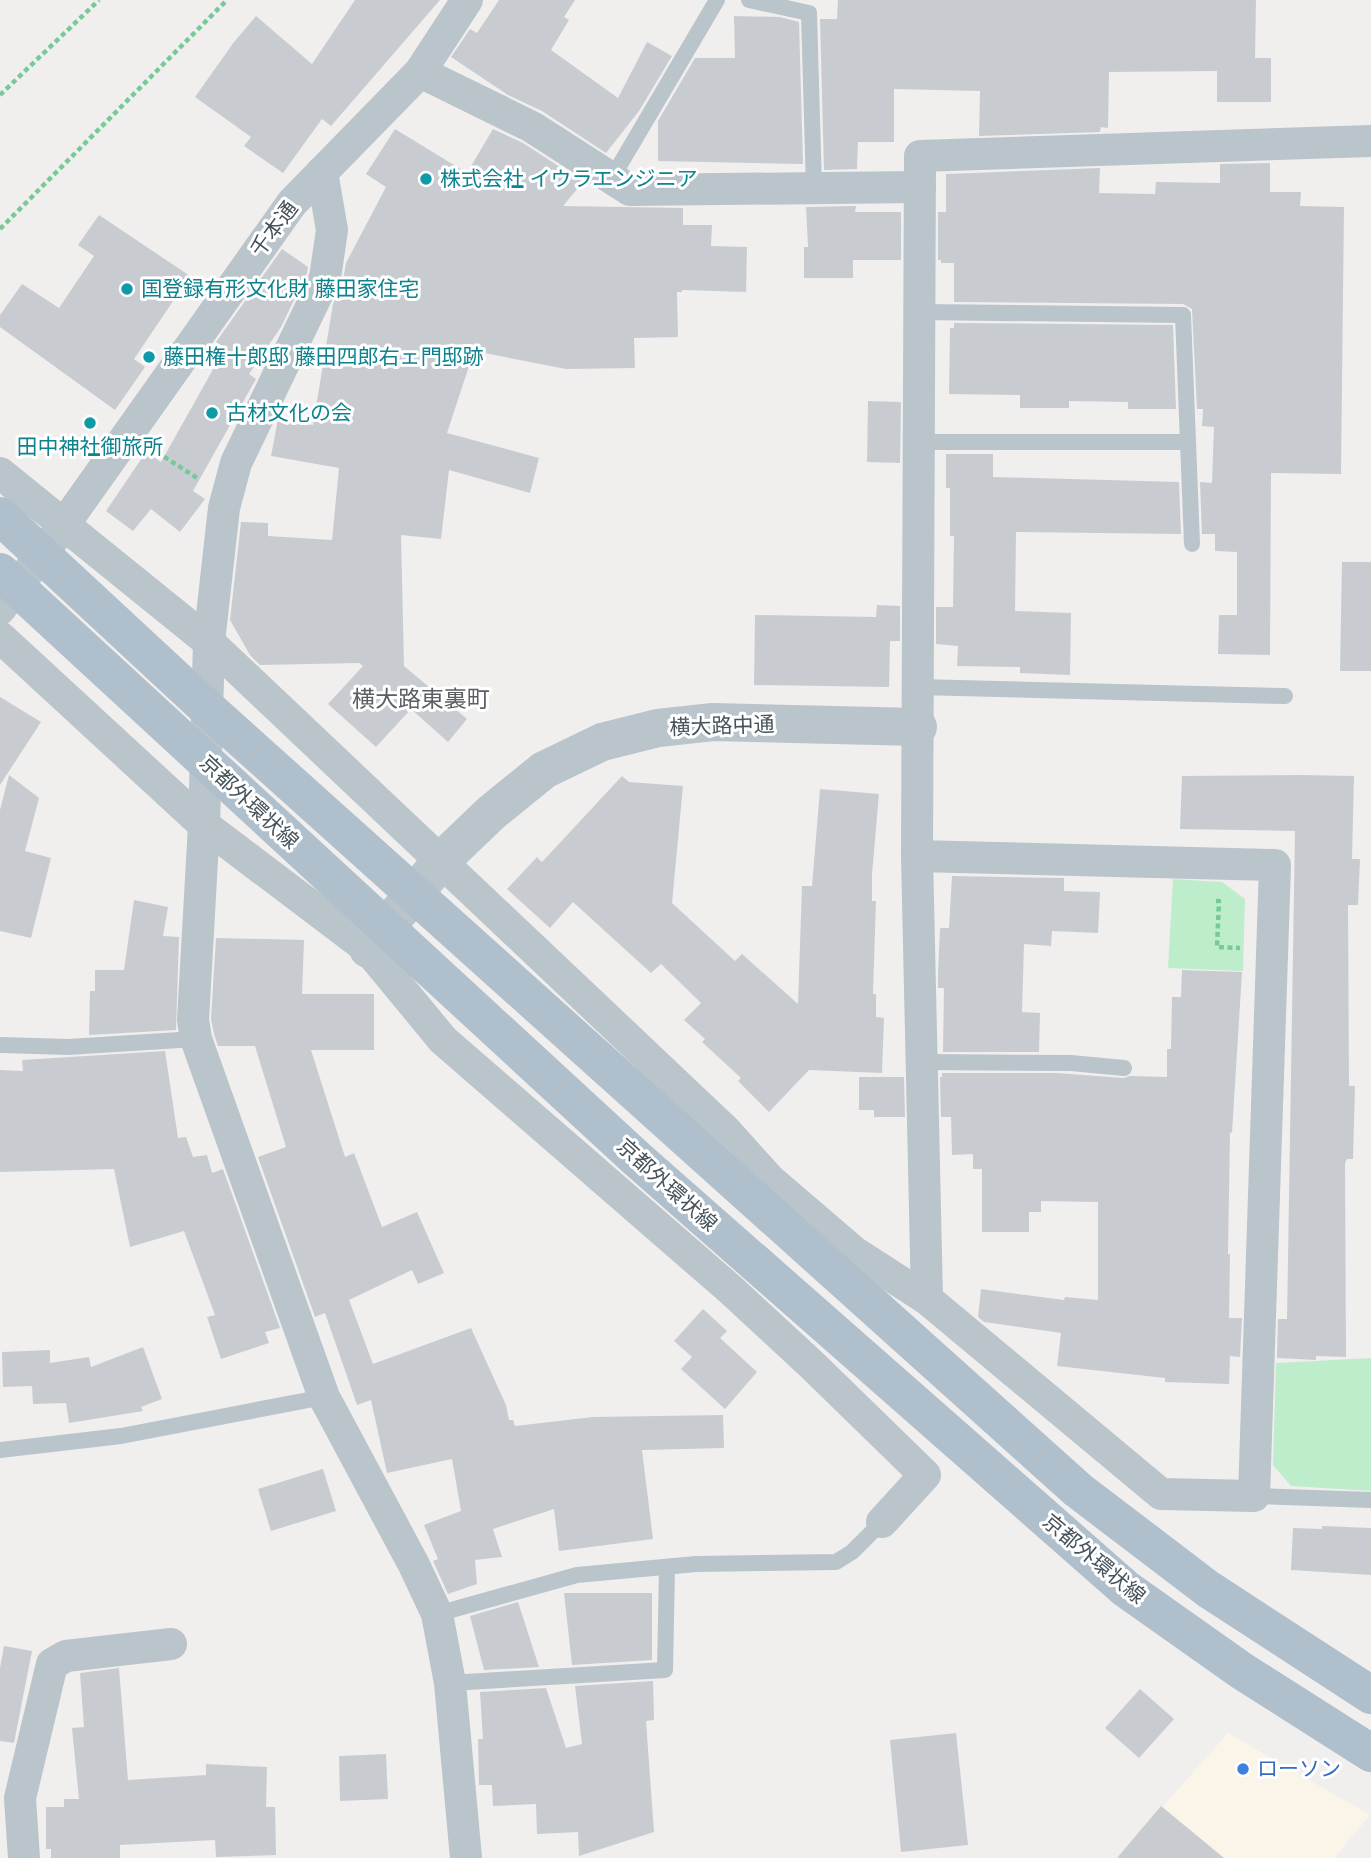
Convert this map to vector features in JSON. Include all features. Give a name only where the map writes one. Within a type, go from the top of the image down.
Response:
[{"type":"main road","name":"京都外環状線","points":[[0,516],[219,718],[1078,1490],[1208,1589],[1371,1695]]},
{"type":"main road","name":"京都外環状線","points":[[0,572],[637,1158],[1126,1590],[1242,1671],[1371,1753]]},
{"type":"street","name":"千本通","points":[[0,609],[63,526],[292,203],[420,72],[467,0]]},
{"type":"street","points":[[420,72],[532,127],[630,190],[920,187]]},
{"type":"street","points":[[927,1299],[917,856],[920,156],[1371,141]]},
{"type":"street","points":[[322,172],[332,230],[325,278],[236,463],[227,497],[209,642],[204,825],[193,1020],[196,1039],[324,1397],[414,1565],[437,1614],[450,1683],[466,1858]]},
{"type":"street","points":[[0,473],[209,642],[725,1130],[770,1180],[854,1252],[927,1299],[1161,1494],[1254,1496],[1275,865],[917,856]]},
{"type":"street","points":[[0,636],[204,825],[368,949],[443,1040],[731,1290],[925,1475],[881,1522]]},
{"type":"street","name":"横大路中通","points":[[368,949],[442,860],[491,813],[544,770],[602,742],[658,728],[713,722],[918,727]]},
{"type":"street","points":[[24,1858],[20,1798],[52,1664],[66,1656],[171,1644]]},
{"type":"lane","points":[[612,177],[717,0]]},
{"type":"lane","points":[[749,0],[809,13],[814,188]]},
{"type":"lane","points":[[919,312],[1183,315],[1192,544]]},
{"type":"lane","points":[[919,442],[1188,442]]},
{"type":"lane","points":[[918,687],[1285,696]]},
{"type":"lane","points":[[0,1045],[68,1047],[196,1039]]},
{"type":"lane","points":[[922,1062],[1071,1063],[1124,1068]]},
{"type":"lane","points":[[0,1450],[121,1436],[324,1397]]},
{"type":"lane","points":[[1254,1496],[1371,1500]]},
{"type":"lane","points":[[437,1614],[577,1575],[667,1567],[836,1562],[852,1552],[881,1522]]},
{"type":"lane","points":[[450,1683],[666,1670],[667,1567]]},
{"type":"path","points":[[0,95],[99,0]]},
{"type":"path","points":[[0,229],[227,0]]},
{"type":"path","points":[[128,433],[227,497]]},
{"type":"path","points":[[1207,900],[1219,901],[1217,947],[1272,949]]},
{"type":"shaded area","name":"ローソン","points":[[1228,1733],[1370,1815],[1334,1858],[1117,1858]]},
{"type":"green space","points":[[1173,879],[1222,882],[1245,899],[1243,971],[1168,968]]},
{"type":"green space","points":[[1371,1358],[1371,1491],[1291,1486],[1273,1465],[1276,1363]]},
{"type":"building","points":[[355,0],[440,0],[331,126],[322,119],[283,173],[244,146],[251,137],[195,97],[256,16],[312,64]]},
{"type":"building","points":[[499,0],[575,0],[564,17],[569,20],[551,50],[618,98],[647,42],[672,56],[639,111],[606,153],[542,111],[508,95],[451,57],[470,29],[477,33]]},
{"type":"building","points":[[838,0],[1256,0],[1255,58],[1271,58],[1271,102],[1217,102],[1217,71],[1109,72],[1108,128],[1101,127],[1100,132],[979,136],[980,91],[894,89],[894,142],[858,142],[857,169],[824,170],[820,19],[837,19]]},
{"type":"building","points":[[734,16],[780,17],[799,22],[803,164],[658,161],[658,121],[695,58],[735,58]]},
{"type":"building","points":[[395,129],[467,173],[493,129],[523,143],[583,182],[563,206],[683,208],[683,225],[712,225],[711,246],[747,247],[746,292],[677,292],[678,337],[634,338],[635,368],[566,369],[474,351],[447,433],[539,458],[530,493],[449,470],[441,539],[401,535],[404,666],[467,719],[448,742],[411,709],[376,747],[328,704],[363,666],[359,663],[260,665],[250,655],[230,620],[241,522],[268,523],[268,536],[332,540],[339,468],[271,456],[278,419],[313,425],[333,304],[342,286],[346,263],[386,187],[366,174]]},
{"type":"building","points":[[1270,163],[1270,192],[1301,192],[1300,206],[1344,207],[1341,474],[1271,473],[1270,655],[1218,654],[1219,615],[1237,615],[1237,552],[1215,551],[1215,534],[1202,534],[1200,482],[1212,483],[1214,427],[1202,426],[1203,409],[1197,409],[1192,309],[1183,304],[954,302],[954,263],[941,263],[941,260],[938,260],[938,212],[946,212],[946,174],[1100,168],[1099,193],[1155,194],[1156,182],[1220,183],[1220,164]]},
{"type":"building","points":[[856,206],[855,212],[901,212],[901,260],[853,260],[853,278],[804,278],[804,247],[808,247],[806,207]]},
{"type":"building","points":[[99,215],[190,276],[134,359],[145,367],[115,410],[0,327],[0,315],[22,284],[59,308],[94,256],[78,245]]},
{"type":"building","points":[[282,249],[308,267],[307,273],[281,327],[249,374],[256,379],[193,491],[205,499],[180,532],[151,509],[133,531],[106,511],[146,452],[161,462],[225,348],[216,342]]},
{"type":"building","points":[[954,323],[1173,325],[1176,409],[1128,409],[1128,402],[1069,401],[1069,408],[1020,408],[1020,395],[949,394],[950,328],[954,328]]},
{"type":"building","points":[[868,401],[901,402],[900,463],[867,462]]},
{"type":"building","points":[[946,454],[993,454],[993,477],[1179,482],[1181,534],[1016,532],[1015,611],[1071,613],[1070,675],[1020,673],[1020,667],[957,666],[958,646],[936,644],[936,607],[953,607],[954,536],[950,536],[950,488],[946,488]]},
{"type":"building","points":[[1342,562],[1371,562],[1371,671],[1340,671]]},
{"type":"building","points":[[877,605],[900,606],[900,641],[890,641],[889,687],[754,685],[755,615],[876,617]]},
{"type":"building","points":[[0,697],[41,722],[0,785]]},
{"type":"building","points":[[9,775],[39,798],[25,851],[51,858],[31,938],[0,931],[0,810]]},
{"type":"building","points":[[622,776],[629,782],[683,786],[672,903],[735,961],[742,954],[798,1004],[802,886],[812,886],[820,789],[879,794],[872,874],[872,901],[876,901],[873,994],[876,994],[876,1017],[884,1018],[882,1073],[809,1070],[769,1112],[738,1081],[741,1078],[702,1042],[705,1039],[684,1020],[701,1003],[661,964],[651,973],[573,902],[550,928],[507,889],[537,857],[542,862]]},
{"type":"building","points":[[1182,776],[1354,776],[1352,859],[1360,859],[1358,905],[1348,905],[1349,1086],[1355,1086],[1353,1159],[1347,1159],[1345,1163],[1346,1357],[1316,1356],[1316,1360],[1277,1358],[1278,1319],[1287,1319],[1295,831],[1180,829]]},
{"type":"building","points":[[952,876],[1064,878],[1064,891],[1100,892],[1098,933],[1052,931],[1051,946],[1024,944],[1022,1012],[1040,1013],[1039,1052],[943,1052],[944,988],[938,988],[940,928],[949,928]]},
{"type":"building","points":[[134,900],[168,907],[163,936],[179,937],[176,1030],[89,1035],[90,991],[95,991],[95,970],[124,970]]},
{"type":"building","points":[[216,938],[304,940],[302,994],[374,994],[374,1050],[311,1050],[345,1157],[354,1153],[382,1227],[417,1212],[444,1273],[418,1284],[412,1270],[349,1300],[373,1364],[471,1328],[506,1405],[509,1420],[513,1420],[515,1426],[593,1417],[723,1415],[724,1448],[642,1450],[653,1539],[559,1551],[554,1509],[493,1529],[502,1557],[475,1560],[477,1584],[448,1594],[433,1561],[438,1559],[424,1525],[461,1511],[452,1459],[387,1473],[371,1400],[357,1405],[325,1313],[315,1317],[258,1157],[286,1147],[255,1046],[218,1046],[214,1034],[211,1019]]},
{"type":"building","points":[[1182,970],[1242,972],[1232,1133],[1230,1132],[1228,1254],[1229,1318],[1242,1318],[1240,1357],[1230,1356],[1229,1384],[1165,1382],[1165,1378],[1057,1366],[1061,1333],[984,1322],[978,1317],[981,1289],[1064,1300],[1065,1297],[1098,1300],[1098,1202],[1041,1201],[1041,1212],[1029,1212],[1029,1232],[982,1232],[982,1169],[973,1169],[973,1154],[952,1155],[951,1117],[941,1117],[942,1073],[1167,1077],[1167,1049],[1171,1049],[1172,997],[1181,997]]},
{"type":"building","points":[[165,1051],[178,1138],[186,1137],[193,1157],[207,1155],[212,1173],[223,1169],[280,1328],[265,1332],[269,1343],[221,1359],[207,1317],[215,1315],[184,1231],[130,1247],[114,1169],[0,1172],[0,1070],[23,1071],[22,1060]]},
{"type":"building","points":[[859,1077],[904,1077],[905,1117],[874,1117],[874,1110],[859,1110]]},
{"type":"building","points":[[703,1309],[727,1331],[720,1338],[757,1372],[725,1409],[681,1369],[692,1357],[674,1341]]},
{"type":"building","points":[[143,1347],[162,1399],[141,1407],[143,1411],[69,1423],[66,1403],[33,1404],[32,1386],[3,1387],[2,1352],[50,1350],[50,1363],[89,1357],[91,1367]]},
{"type":"building","points":[[323,1469],[336,1511],[271,1531],[258,1489]]},
{"type":"building","points":[[1322,1526],[1371,1528],[1371,1575],[1291,1570],[1293,1528],[1322,1529]]},
{"type":"building","points":[[564,1593],[652,1593],[652,1660],[572,1665]]},
{"type":"building","points":[[518,1602],[539,1667],[484,1670],[470,1616]]},
{"type":"building","points":[[4,1646],[32,1651],[14,1743],[0,1741],[0,1668]]},
{"type":"building","points":[[119,1668],[128,1780],[206,1775],[206,1764],[267,1767],[266,1807],[275,1807],[276,1855],[216,1857],[215,1840],[120,1845],[120,1858],[51,1858],[51,1849],[46,1849],[46,1807],[64,1807],[64,1799],[79,1799],[72,1728],[84,1727],[80,1673]]},
{"type":"building","points":[[653,1681],[654,1720],[646,1721],[654,1832],[579,1856],[578,1832],[537,1834],[536,1804],[493,1806],[492,1785],[479,1785],[478,1739],[483,1739],[480,1692],[546,1688],[566,1748],[582,1744],[575,1686]]},
{"type":"building","points":[[1140,1689],[1174,1719],[1139,1758],[1105,1728]]},
{"type":"building","points":[[956,1733],[968,1845],[901,1852],[890,1740]]},
{"type":"building","points":[[386,1754],[388,1799],[340,1801],[339,1756]]},
{"type":"building","points":[[1161,1806],[1224,1858],[1117,1858]]},
{"type":"place","name":"株式会社 イウラエンジニア","points":[[426,179]]},
{"type":"place","name":"国登録有形文化財 藤田家住宅","points":[[127,289]]},
{"type":"place","name":"藤田権十郎邸 藤田四郎右ェ門邸跡","points":[[149,357]]},
{"type":"place","name":"古材文化の会","points":[[212,413]]},
{"type":"place","name":"田中神社御旅所","points":[[90,423]]},
{"type":"place","name":"ローソン","points":[[1243,1769]]},
{"type":"district","name":"横大路東裏町","points":[[421,699]]}]
